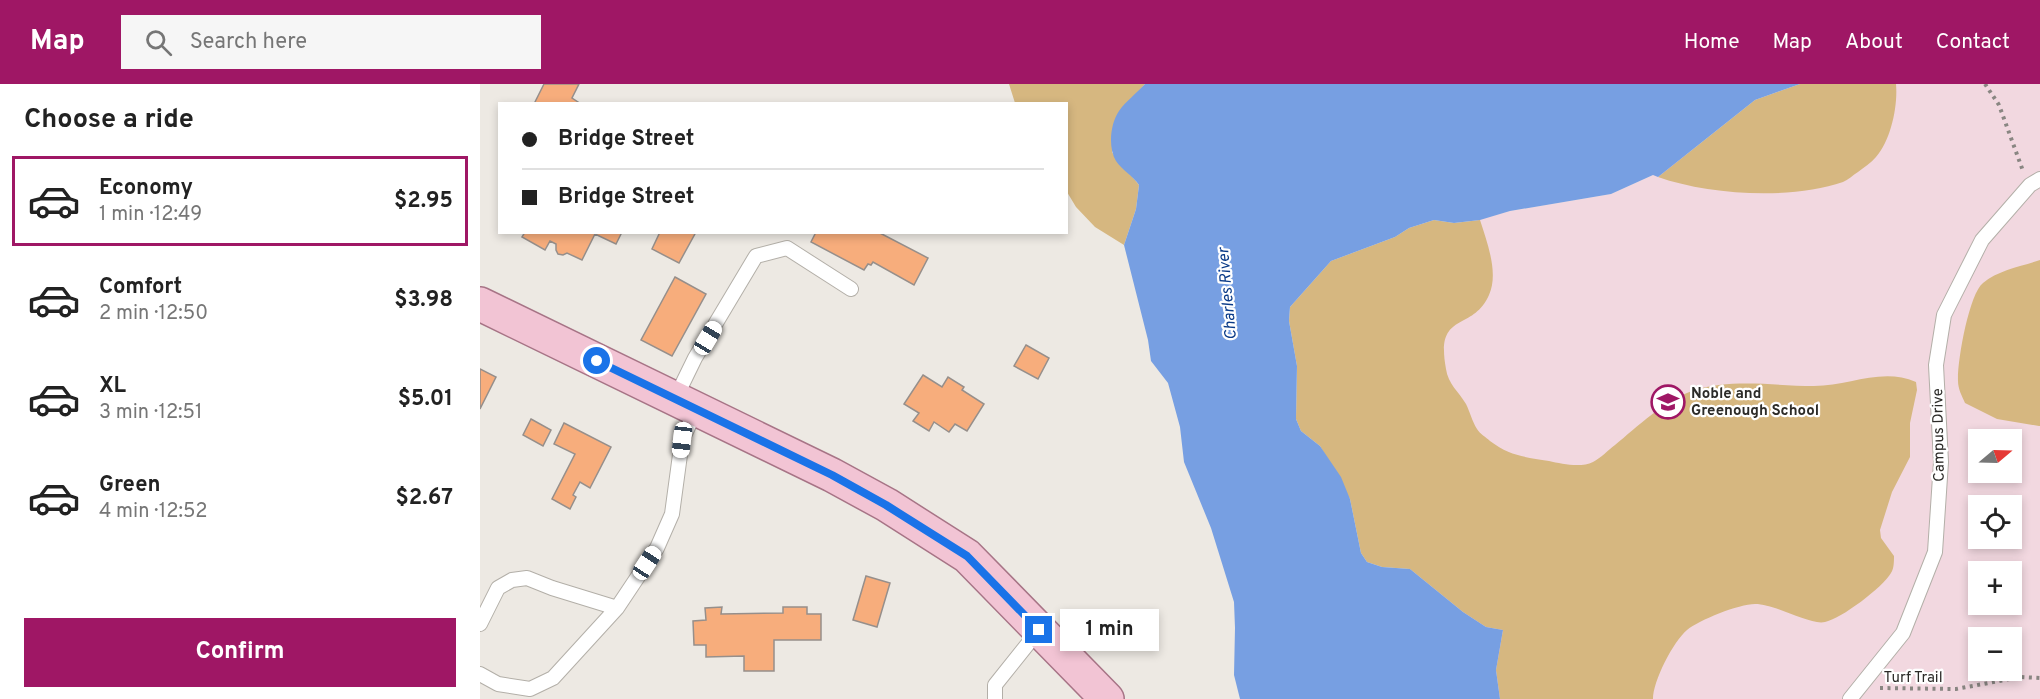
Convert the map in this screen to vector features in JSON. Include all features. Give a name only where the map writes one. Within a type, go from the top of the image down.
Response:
[{"type":"main road","points":[[480,304],[832,475],[947,543],[967,556],[1107,699]]},
{"type":"lane","name":"Campus Drive","points":[[1854,694],[1903,633],[1935,552],[1941,462],[1936,365],[1944,315],[1982,240],[2035,182]]},
{"type":"lane","points":[[480,675],[498,684],[530,689],[553,678],[617,608],[657,548],[672,514],[686,404],[695,358],[756,256],[787,248],[851,289]]},
{"type":"lane","points":[[480,624],[498,588],[512,580],[527,578],[617,608]]},
{"type":"lane","points":[[995,699],[995,685],[1039,630]]},
{"type":"path","points":[[1985,84],[1999,105],[2013,146],[2035,182]]},
{"type":"path","name":"Turf Trail","points":[[1854,694],[1895,687],[1956,689],[2021,677],[2040,678]]},
{"type":"shaded area","points":[[1009,84],[1145,84],[1138,92],[1112,152],[1139,185],[1136,209],[1124,245],[1095,227],[1076,207],[1068,194],[1068,102],[1015,102]]},
{"type":"shaded area","name":"Noble and Greenough School","points":[[1800,84],[2040,84],[2040,699],[1500,699],[1496,670],[1463,612],[1410,569],[1331,261],[1510,211],[1611,194],[1653,175]]},
{"type":"shaded area","points":[[1800,84],[1896,84],[1895,112],[1886,142],[1874,159],[1847,180],[1822,188],[1750,193],[1701,188],[1658,177],[1755,100]]},
{"type":"shaded area","points":[[1434,220],[1454,223],[1480,220],[1486,238],[1491,258],[1492,286],[1482,307],[1450,330],[1444,350],[1446,369],[1449,379],[1466,404],[1478,431],[1497,446],[1511,453],[1565,464],[1588,464],[1599,458],[1672,401],[1692,391],[1707,387],[1737,384],[1814,386],[1891,376],[1916,382],[1917,390],[1910,423],[1910,457],[1892,492],[1880,530],[1881,538],[1894,556],[1893,569],[1887,579],[1851,609],[1825,622],[1811,621],[1773,607],[1755,604],[1720,613],[1700,622],[1687,630],[1670,652],[1656,682],[1653,699],[1500,699],[1496,670],[1503,630],[1486,627],[1463,612],[1410,569],[1382,567],[1367,562],[1361,553],[1350,499],[1320,446],[1301,431],[1296,419],[1297,366],[1289,321],[1290,307],[1331,261],[1395,237],[1409,228]]},
{"type":"shaded area","points":[[2040,260],[2039,426],[1997,419],[1965,403],[1958,381],[1965,329],[1978,290],[1983,283],[1996,275]]},
{"type":"water","name":"Charles River","points":[[1145,84],[1800,84],[1755,100],[1658,177],[1653,175],[1611,194],[1510,211],[1480,220],[1454,223],[1434,220],[1409,228],[1395,237],[1331,261],[1290,307],[1289,321],[1297,366],[1296,419],[1301,431],[1320,446],[1341,477],[1350,499],[1361,553],[1367,562],[1382,567],[1410,569],[1463,612],[1486,627],[1503,630],[1496,670],[1500,699],[1240,699],[1234,675],[1234,602],[1211,528],[1184,462],[1180,427],[1168,383],[1151,361],[1148,340],[1124,245],[1136,209],[1139,185],[1113,156],[1112,129],[1119,111]]},
{"type":"building","points":[[544,84],[579,84],[572,98],[578,102],[535,102]]},
{"type":"building","points":[[524,234],[595,234],[582,260],[567,253],[558,254],[556,244],[550,241],[545,250],[522,237]]},
{"type":"building","points":[[595,234],[621,234],[616,244]]},
{"type":"building","points":[[659,234],[695,234],[679,263],[652,249]]},
{"type":"building","points":[[815,234],[882,234],[928,258],[914,285],[873,262],[871,265],[868,264],[864,270],[811,242]]},
{"type":"building","points":[[675,277],[706,294],[672,356],[641,340]]},
{"type":"building","points":[[1026,345],[1049,358],[1038,379],[1014,366]]},
{"type":"building","points":[[480,369],[496,377],[480,409]]},
{"type":"building","points":[[923,375],[942,387],[948,377],[964,387],[962,390],[984,404],[967,431],[955,424],[949,432],[934,422],[929,431],[913,421],[919,413],[904,404]]},
{"type":"building","points":[[531,419],[551,430],[543,446],[523,435]]},
{"type":"building","points":[[564,423],[611,447],[590,488],[580,482],[573,495],[576,497],[570,509],[552,499],[575,454],[554,444]]},
{"type":"building","points":[[866,576],[890,583],[877,627],[853,620]]},
{"type":"building","points":[[722,607],[721,614],[783,613],[783,607],[807,607],[807,614],[821,614],[821,640],[774,640],[774,671],[744,671],[744,656],[706,657],[706,645],[694,645],[693,621],[706,620],[705,608]]},
{"type":"place","name":"Noble and Greenough School","points":[[1668,402]]},
{"type":"route","points":[[597,361],[832,475],[886,505],[967,556],[1039,630]]}]
